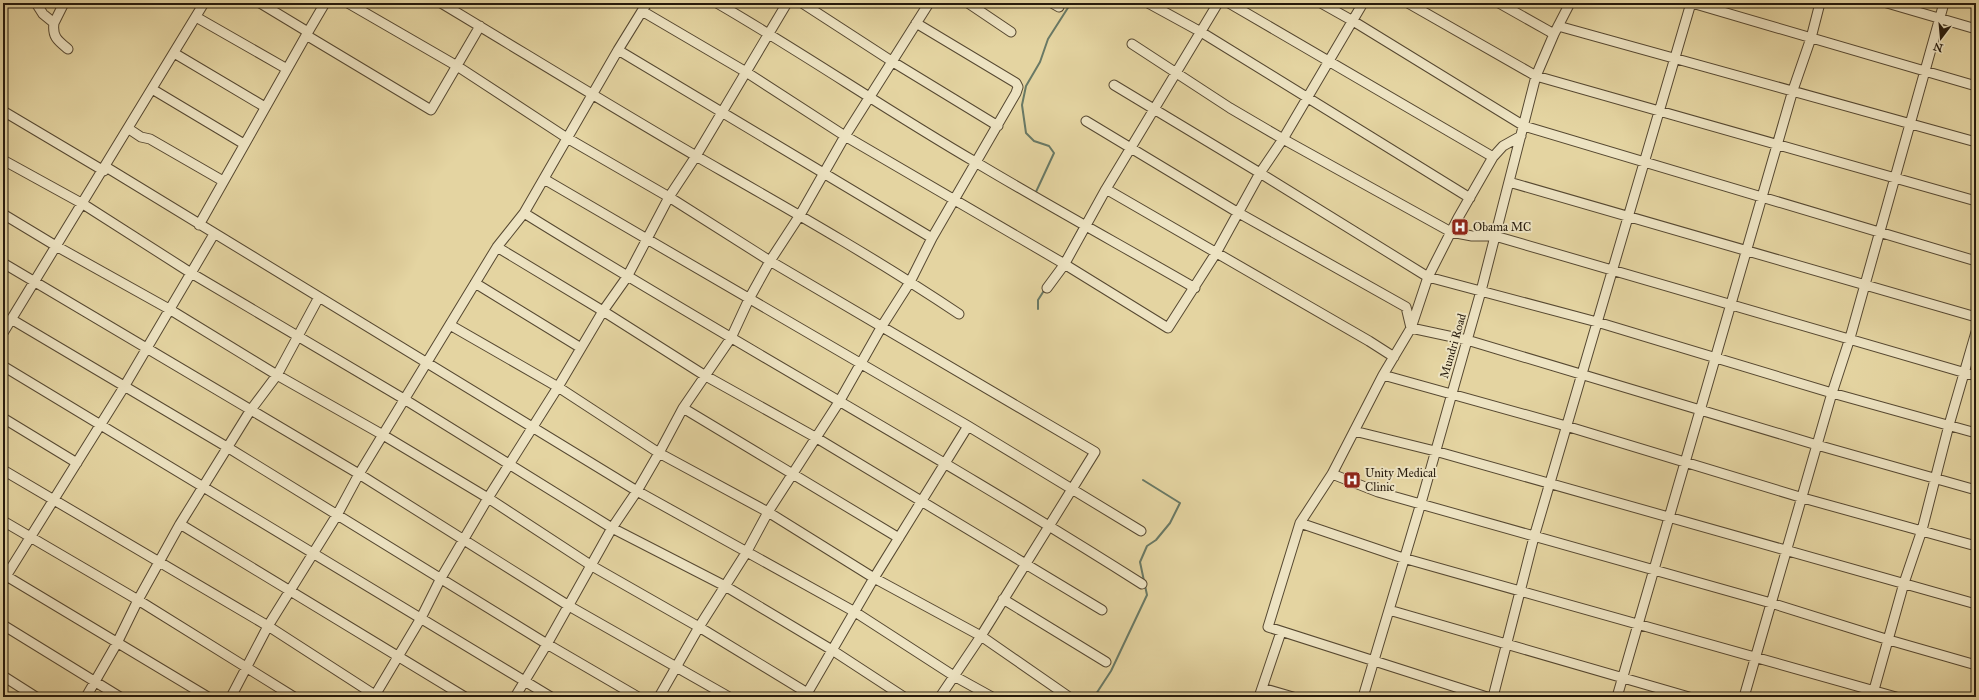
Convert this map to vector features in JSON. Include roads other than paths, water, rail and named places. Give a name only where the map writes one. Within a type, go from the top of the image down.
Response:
[{"type":"street","points":[[36,3],[43,14],[54,23]]},
{"type":"street","points":[[64,3],[54,23],[52,32],[56,39],[68,49]]},
{"type":"street","points":[[3,333],[105,169],[204,3]]},
{"type":"street","points":[[260,3],[431,110],[480,26]]},
{"type":"street","points":[[199,225],[325,3]]},
{"type":"street","points":[[348,3],[457,66],[567,138],[669,197],[770,261],[1095,452],[1050,526],[1024,564],[981,636],[940,697]]},
{"type":"street","points":[[441,3],[696,156],[800,215],[910,282],[959,314]]},
{"type":"street","points":[[717,3],[977,163],[1195,288]]},
{"type":"street","points":[[3,470],[268,626],[376,697],[421,618],[441,578],[488,498],[558,388],[603,311],[627,277],[669,197],[696,156],[787,3]]},
{"type":"street","points":[[802,3],[893,62],[998,126]]},
{"type":"street","points":[[515,697],[592,566],[612,528],[637,491],[683,408],[704,375],[731,338],[749,299],[770,261],[800,215],[845,136],[929,3]]},
{"type":"street","points":[[968,3],[1011,32]]},
{"type":"street","points":[[1148,3],[1201,32],[1470,198]]},
{"type":"street","points":[[1047,288],[1064,265],[1106,189],[1154,110],[1175,72],[1218,3]]},
{"type":"street","points":[[1230,3],[1493,157]]},
{"type":"street","points":[[1321,3],[1524,126],[1976,262]]},
{"type":"street","points":[[231,697],[247,669],[268,626],[337,515],[359,474],[404,399],[497,247],[524,213],[618,50],[645,7],[845,136],[1168,328],[1216,253],[1237,212],[1260,173],[1283,139],[1363,3]]},
{"type":"street","points":[[1408,3],[1536,76],[1976,201]]},
{"type":"street","points":[[1498,3],[1556,30],[1676,58],[1910,122],[1976,142]]},
{"type":"street","name":"Mundri Road","points":[[1363,697],[1375,660],[1403,558],[1421,504],[1467,340],[1536,76],[1556,30],[1570,3]]},
{"type":"street","points":[[1493,697],[1534,537],[1551,484],[1566,426],[1676,58],[1691,3],[1976,86]]},
{"type":"street","points":[[1617,697],[1655,571],[1684,462],[1793,90],[1811,38],[1820,3]]},
{"type":"street","points":[[1887,3],[1976,29]]},
{"type":"street","points":[[1744,697],[1803,498],[1832,393],[1850,338],[1944,3]]},
{"type":"street","points":[[196,17],[287,69]]},
{"type":"street","points":[[659,697],[699,627],[746,553],[768,512],[839,402],[882,326],[910,282],[932,238],[955,201],[1016,93],[1018,87],[1016,83],[916,23]]},
{"type":"street","points":[[1132,44],[1283,139],[1451,232],[1472,236],[1495,236],[1850,338],[1976,376]]},
{"type":"street","points":[[618,50],[932,238]]},
{"type":"street","points":[[174,53],[265,107]]},
{"type":"street","points":[[1114,85],[1428,277],[1597,322],[1832,393],[1976,433]]},
{"type":"street","points":[[152,89],[244,144]]},
{"type":"street","points":[[3,111],[199,225],[533,426],[637,491],[854,612],[954,676],[992,697]]},
{"type":"street","points":[[1086,121],[1237,212],[1406,307],[1411,328]]},
{"type":"street","points":[[129,129],[141,137],[150,139],[223,181]]},
{"type":"street","points":[[1487,697],[1268,627],[1300,523],[1332,474],[1383,375],[1411,328],[1428,277],[1451,232],[1493,157],[1503,146],[1521,136]]},
{"type":"street","points":[[3,160],[83,204],[191,273],[404,399],[612,528],[725,586],[832,650],[904,697]]},
{"type":"street","points":[[544,179],[968,426],[1141,531]]},
{"type":"street","points":[[1509,182],[1976,317]]},
{"type":"street","points":[[1106,189],[1369,341],[1394,357]]},
{"type":"street","points":[[524,213],[627,277],[1050,526],[1142,584]]},
{"type":"street","points":[[3,214],[56,246],[169,309],[277,375],[383,435],[488,498],[592,566],[699,627],[809,696],[832,650],[874,578],[968,426]]},
{"type":"street","points":[[208,697],[4,577],[54,501],[124,387],[146,347],[214,234]]},
{"type":"street","points":[[497,247],[603,311],[704,375],[815,437],[1102,610]]},
{"type":"street","points":[[3,263],[359,474],[569,606],[729,697]]},
{"type":"street","points":[[475,283],[581,348]]},
{"type":"street","points":[[86,697],[117,643],[138,600],[180,524],[250,410],[277,375],[319,297]]},
{"type":"street","points":[[12,319],[227,447],[547,644],[638,697]]},
{"type":"street","points":[[450,325],[558,388],[659,453],[768,512],[874,578],[981,636],[1069,697]]},
{"type":"street","points":[[1411,328],[1467,340],[1817,445],[1976,490]]},
{"type":"street","points":[[1873,694],[1904,583],[1922,530],[1949,425],[1976,332]]},
{"type":"street","points":[[3,366],[314,552],[551,697]]},
{"type":"street","points":[[1383,375],[1566,426],[1803,498],[1976,546]]},
{"type":"street","points":[[683,408],[899,538]]},
{"type":"street","points":[[3,418],[77,463]]},
{"type":"street","points":[[1354,431],[1435,451],[1976,604]]},
{"type":"street","points":[[1332,474],[1378,492],[1771,603],[1889,640],[1976,665]]},
{"type":"street","points":[[3,521],[138,600],[294,697]]},
{"type":"street","points":[[1300,523],[1403,558],[1756,657],[1873,694],[1896,697]]},
{"type":"street","points":[[180,524],[465,697]]},
{"type":"street","points":[[1003,599],[1106,662]]},
{"type":"street","points":[[1389,610],[1622,679],[1689,697]]},
{"type":"street","points":[[3,625],[120,697]]},
{"type":"street","points":[[1259,697],[1281,632]]},
{"type":"street","points":[[3,676],[36,697]]},
{"type":"street","points":[[1262,688],[1293,697]]},
{"type":"waterway","points":[[1035,194],[1054,153],[1049,146],[1034,141],[1026,133],[1022,105],[1026,86],[1040,62],[1048,39],[1071,3]]},
{"type":"waterway","points":[[1067,251],[1080,227]]},
{"type":"waterway","points":[[1038,309],[1038,300],[1045,289]]},
{"type":"waterway","points":[[1094,697],[1111,671],[1147,595],[1140,562],[1147,546],[1156,540],[1170,523],[1180,503],[1143,480]]},
{"type":"place","name":"Obama MC","points":[[1460,227]]},
{"type":"place","name":"Unity Medical Clinic","points":[[1352,480]]}]
